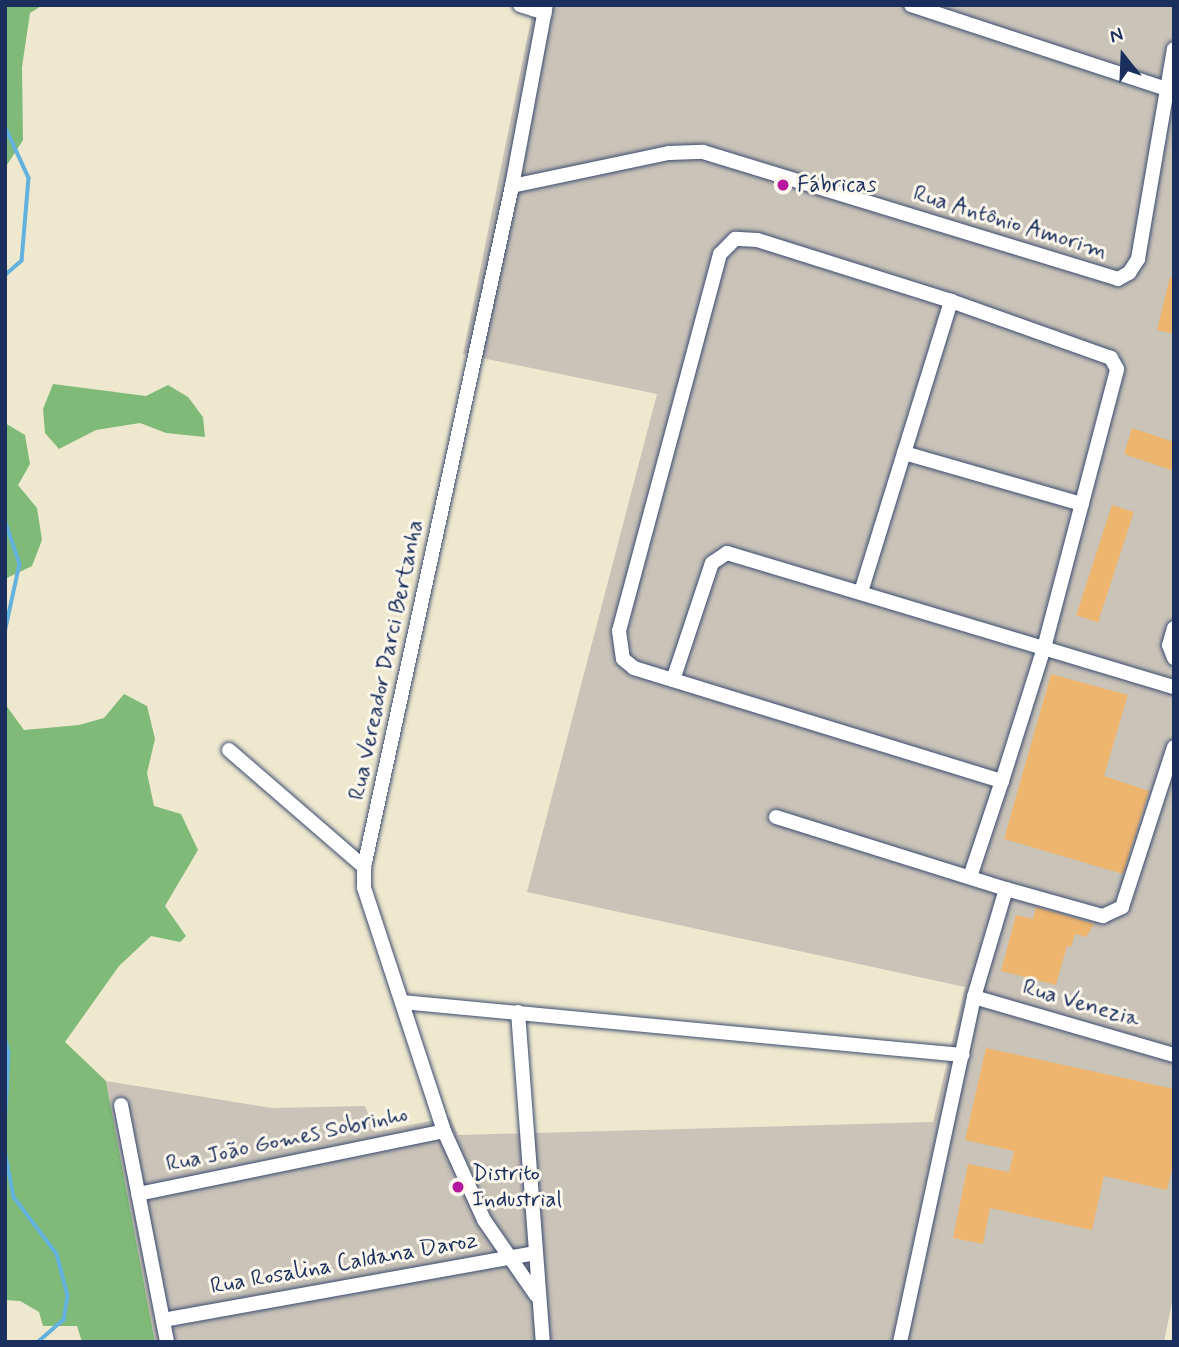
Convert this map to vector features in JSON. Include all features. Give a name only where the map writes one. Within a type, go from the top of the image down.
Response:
[{"type":"street","points":[[520,5],[545,9]]},
{"type":"street","points":[[911,5],[1166,89],[1174,49]]},
{"type":"street","name":"Rua Vereador Darci Bertanha","points":[[536,1295],[507,1257],[484,1220],[444,1131],[368,906],[364,867],[512,186],[545,9]]},
{"type":"street","name":"Rua Antônio Amorim","points":[[512,186],[669,153],[703,152],[1100,277],[1118,278],[1129,273],[1138,259],[1166,89]]},
{"type":"street","points":[[970,877],[1002,781],[1044,648],[1118,377],[1115,362],[951,301],[747,237],[726,246],[619,631],[623,659],[634,668],[1002,781]]},
{"type":"street","points":[[861,592],[951,301]]},
{"type":"street","points":[[904,453],[1082,504]]},
{"type":"street","points":[[673,680],[712,564],[722,555],[739,554],[1174,687]]},
{"type":"street","points":[[1174,628],[1169,645],[1174,657]]},
{"type":"street","points":[[776,817],[1006,889],[1103,916],[1122,907],[1174,747]]},
{"type":"street","points":[[229,750],[364,867]]},
{"type":"street","points":[[900,1342],[974,998],[1006,889]]},
{"type":"street","name":"Rua Venezia","points":[[974,998],[1174,1055]]},
{"type":"street","points":[[402,1002],[962,1055]]},
{"type":"street","name":"Rua Vereador Darci Bertanha","points":[[518,1012],[536,1295],[543,1342]]},
{"type":"street","points":[[121,1105],[167,1342]]},
{"type":"street","name":"Rua João Gomes Sobrinho","points":[[138,1194],[444,1131]]},
{"type":"street","name":"Rua Rosalina Caldana Daroz","points":[[163,1320],[534,1253]]},
{"type":"shaded area","name":"Distrito Industrial","points":[[534,5],[1174,5],[1174,1292],[1164,1342],[155,1342],[106,1081],[272,1108],[365,1106],[375,1132],[450,1117],[458,1135],[933,1122],[965,987],[527,892],[657,394],[463,354]]},
{"type":"green space","points":[[5,5],[43,5],[30,13],[22,67],[23,140],[5,168]]},
{"type":"green space","points":[[53,384],[146,396],[168,385],[188,397],[203,417],[205,437],[166,433],[140,423],[96,430],[59,449],[45,433],[43,409]]},
{"type":"green space","points":[[5,423],[25,435],[30,464],[18,485],[37,508],[42,540],[32,566],[5,579]]},
{"type":"green space","points":[[124,694],[147,706],[155,739],[147,773],[154,806],[181,814],[198,850],[165,906],[186,936],[180,942],[151,936],[119,966],[65,1042],[106,1081],[155,1342],[82,1342],[77,1326],[43,1326],[39,1312],[20,1301],[5,1300],[5,704],[24,730],[79,725],[104,718]]},
{"type":"building","points":[[1170,277],[1174,277],[1174,334],[1157,330]]},
{"type":"building","points":[[1132,428],[1174,442],[1174,471],[1124,454]]},
{"type":"building","points":[[1112,505],[1134,512],[1098,622],[1076,615]]},
{"type":"building","points":[[1051,674],[1128,695],[1104,776],[1149,791],[1123,874],[1004,839]]},
{"type":"building","points":[[1036,907],[1094,924],[1086,937],[1075,934],[1071,947],[1067,946],[1056,985],[1001,971],[1016,915],[1033,919]]},
{"type":"building","points":[[986,1048],[1174,1089],[1174,1160],[1167,1190],[1104,1176],[1092,1230],[990,1208],[983,1244],[953,1238],[968,1164],[1009,1172],[1014,1151],[965,1140]]},
{"type":"waterway","points":[[5,126],[29,178],[22,261],[5,276]]},
{"type":"waterway","points":[[5,520],[20,564],[5,633]]},
{"type":"waterway","points":[[5,1037],[9,1053],[5,1131]]},
{"type":"waterway","points":[[5,1150],[14,1197],[57,1254],[68,1296],[64,1320],[39,1342]]},
{"type":"place","name":"Fábricas","points":[[783,185]]},
{"type":"place","name":"Distrito Industrial","points":[[458,1187]]}]
